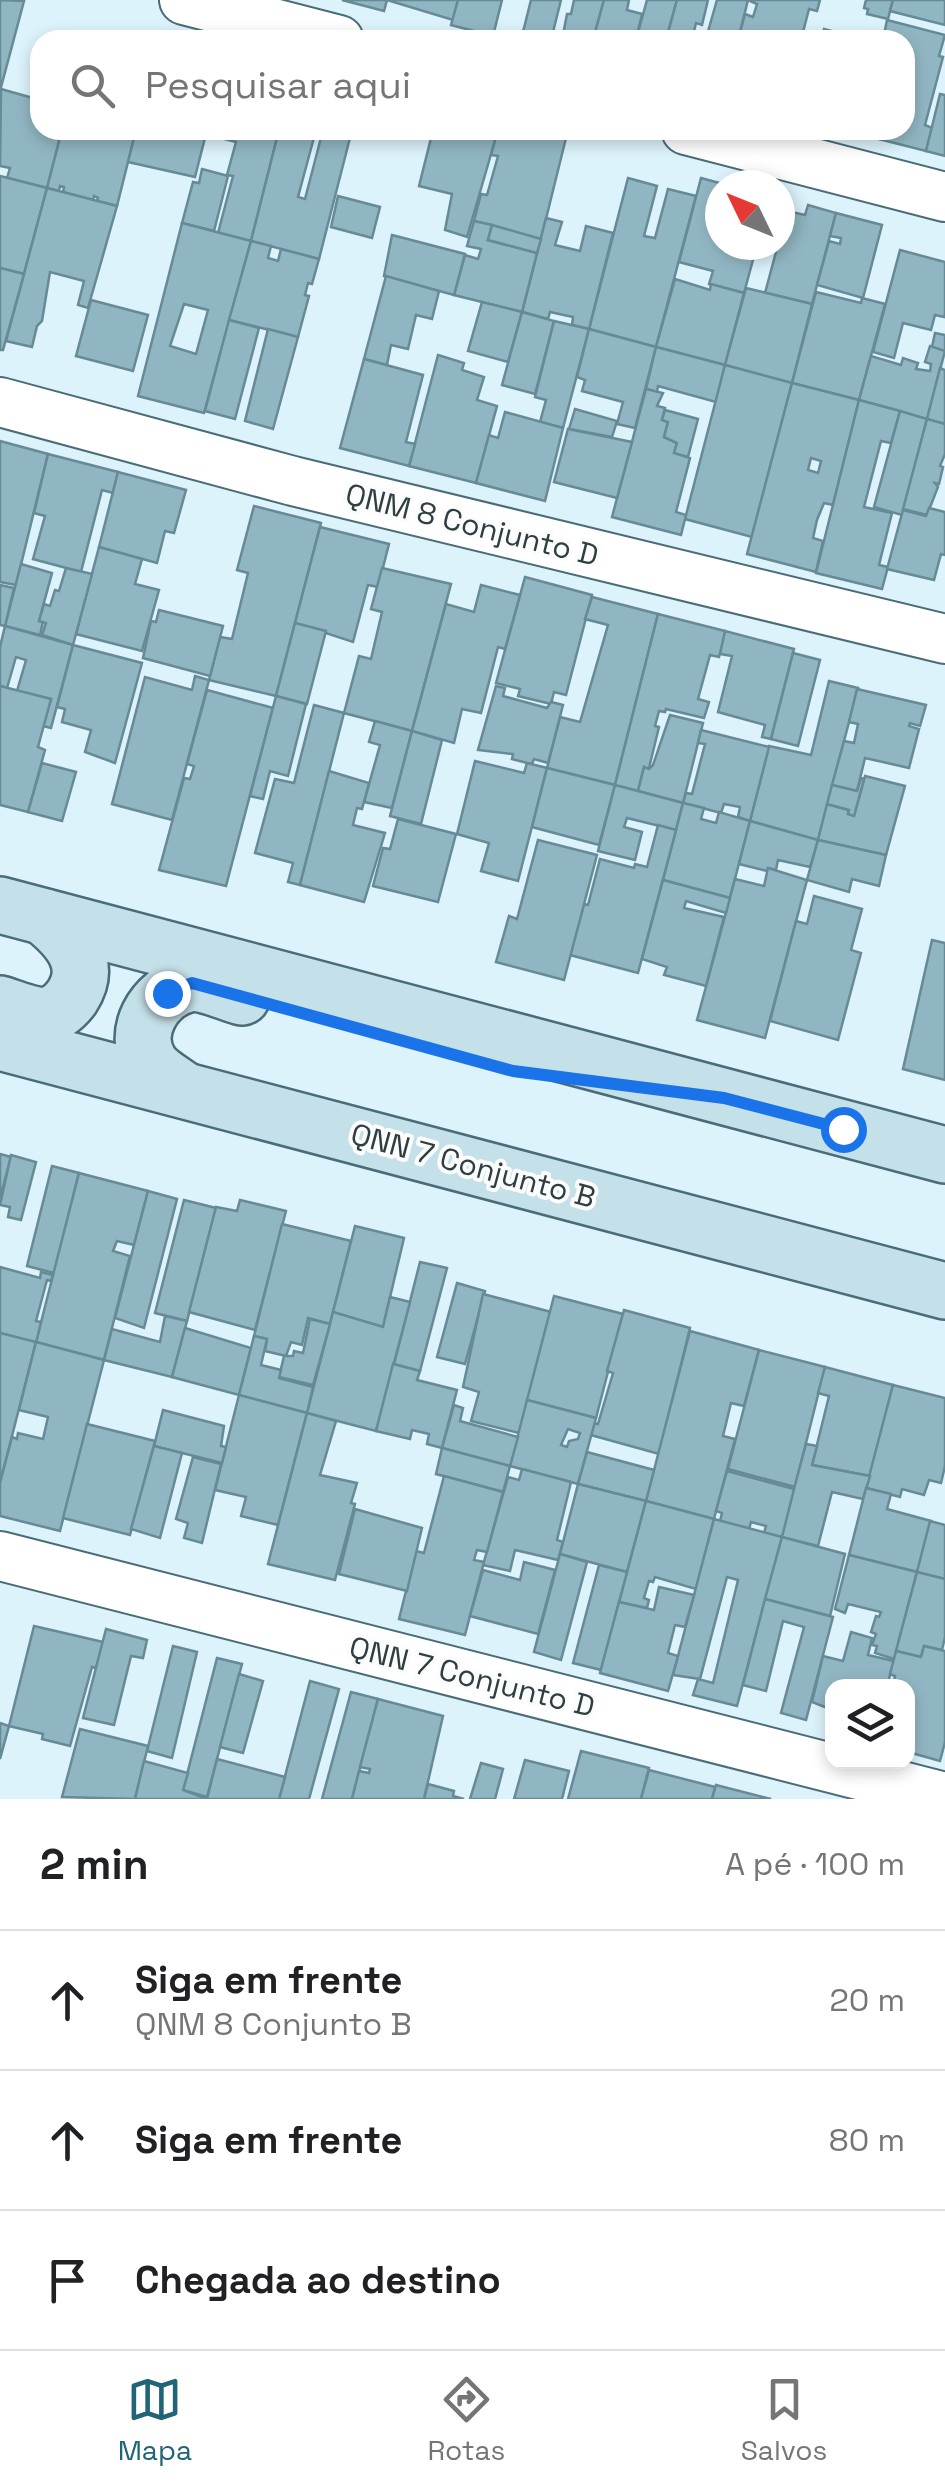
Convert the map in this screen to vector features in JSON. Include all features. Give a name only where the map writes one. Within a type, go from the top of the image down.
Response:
[{"type":"main road","points":[[0,1004],[45,1015],[65,1007],[78,987],[80,962],[73,945],[22,911]]},
{"type":"main road","points":[[22,911],[945,1155]]},
{"type":"main road","points":[[182,1089],[152,1067],[144,1048],[146,1016],[167,993],[192,983],[513,1071],[724,1098]]},
{"type":"main road","name":"QNN 7 Conjunto B","points":[[0,1042],[945,1291]]},
{"type":"street","points":[[184,0],[300,30]]},
{"type":"street","points":[[725,140],[945,197]]},
{"type":"street","name":"QNM 8 Conjunto D","points":[[0,402],[293,482],[945,639]]},
{"type":"street","name":"QNN 7 Conjunto D","points":[[0,1556],[945,1798]]},
{"type":"building","points":[[0,0],[24,1],[0,91]]},
{"type":"building","points":[[342,0],[387,0],[384,11]]},
{"type":"building","points":[[387,0],[458,0],[453,20]]},
{"type":"building","points":[[458,0],[502,0],[494,30],[451,25]]},
{"type":"building","points":[[531,0],[561,0],[554,30],[524,30]]},
{"type":"building","points":[[574,0],[604,0],[596,30],[564,30],[567,14],[571,14]]},
{"type":"building","points":[[604,0],[629,0],[627,10],[642,14],[638,30],[596,30]]},
{"type":"building","points":[[647,0],[677,0],[669,30],[639,30]]},
{"type":"building","points":[[677,0],[708,0],[702,25],[696,23],[694,30],[669,30]]},
{"type":"building","points":[[717,0],[748,0],[740,30],[708,30]]},
{"type":"building","points":[[748,0],[820,0],[817,11],[809,9],[804,30],[741,30],[745,14],[753,17],[757,4]]},
{"type":"building","points":[[866,0],[893,0],[888,19],[867,14]]},
{"type":"building","points":[[893,0],[945,0],[945,25],[890,11]]},
{"type":"building","points":[[887,20],[945,35],[925,125],[932,128],[926,151],[883,140],[915,140],[915,30],[885,30]]},
{"type":"building","points":[[1,89],[30,97],[30,140],[59,140],[47,188],[7,178],[10,168],[0,166]]},
{"type":"building","points":[[940,94],[945,95],[945,156],[926,151]]},
{"type":"building","points":[[59,140],[134,140],[117,206],[97,201],[94,196],[93,200],[63,192],[64,187],[60,186],[59,191],[47,188]]},
{"type":"building","points":[[134,140],[204,140],[195,177],[128,162]]},
{"type":"building","points":[[228,140],[276,140],[251,241],[218,233],[233,176],[227,175],[236,142]]},
{"type":"building","points":[[276,140],[313,140],[298,197],[305,199],[320,140],[349,140],[319,259],[251,241]]},
{"type":"building","points":[[430,140],[495,140],[467,237],[445,230],[452,194],[419,186]]},
{"type":"building","points":[[495,140],[566,140],[541,239],[474,221],[481,194],[487,195],[498,156],[491,155]]},
{"type":"building","points":[[202,169],[228,176],[214,231],[182,223],[193,182],[199,183]]},
{"type":"building","points":[[0,176],[47,188],[24,274],[0,268]]},
{"type":"building","points":[[628,178],[657,186],[644,236],[655,238],[668,189],[696,196],[656,347],[589,329]]},
{"type":"building","points":[[701,178],[705,179],[705,260],[753,260],[744,293],[709,284],[713,271],[679,262]]},
{"type":"building","points":[[47,188],[117,206],[88,308],[78,305],[84,281],[50,272],[42,321],[32,347],[6,341]]},
{"type":"building","points":[[338,196],[380,207],[372,238],[331,227]]},
{"type":"building","points":[[808,205],[836,213],[812,304],[765,293],[774,260],[795,260],[795,213],[805,215]]},
{"type":"building","points":[[836,213],[882,225],[863,298],[817,285],[829,241],[840,244],[841,238],[830,236]]},
{"type":"building","points":[[546,218],[562,222],[555,245],[580,251],[586,226],[613,233],[589,329],[572,325],[573,317],[550,312],[548,319],[522,312]]},
{"type":"building","points":[[474,221],[492,225],[488,240],[537,253],[522,312],[454,295],[465,255],[478,259],[481,249],[467,246]]},
{"type":"building","points":[[182,223],[251,241],[204,413],[138,396]],"holes":[[[184,304],[208,310],[196,354],[170,346]]]},
{"type":"building","points":[[492,225],[541,239],[537,253],[488,240]]},
{"type":"building","points":[[392,235],[465,254],[454,295],[384,276]]},
{"type":"building","points":[[251,241],[271,246],[268,258],[278,261],[281,249],[319,259],[312,284],[308,283],[305,295],[309,296],[298,337],[229,320]]},
{"type":"building","points":[[900,250],[945,262],[945,314],[935,315],[931,330],[903,323],[894,358],[873,352]]},
{"type":"building","points":[[0,268],[24,274],[3,350],[0,350]]},
{"type":"building","points":[[386,276],[439,291],[432,319],[416,315],[408,349],[391,345],[387,365],[364,359]]},
{"type":"building","points":[[675,279],[710,290],[711,284],[744,293],[725,365],[656,347]]},
{"type":"building","points":[[746,288],[812,304],[792,383],[725,365]]},
{"type":"building","points":[[816,292],[861,303],[862,298],[885,304],[859,400],[792,383]]},
{"type":"building","points":[[91,300],[148,315],[133,371],[76,356]]},
{"type":"building","points":[[482,302],[522,312],[508,362],[468,351]]},
{"type":"building","points":[[522,312],[554,321],[535,394],[502,385]]},
{"type":"building","points":[[229,320],[259,328],[235,419],[205,411]]},
{"type":"building","points":[[554,321],[589,329],[563,428],[540,422],[546,400],[535,397]]},
{"type":"building","points":[[268,329],[298,337],[273,429],[245,421]]},
{"type":"building","points":[[589,329],[656,347],[635,428],[617,424],[623,402],[582,391],[585,380],[577,377]]},
{"type":"building","points":[[935,333],[945,335],[945,351],[932,347]]},
{"type":"building","points":[[930,346],[945,351],[927,419],[859,400],[871,356],[901,365],[903,358],[918,363],[916,369],[930,371],[931,364],[925,362]]},
{"type":"building","points":[[656,347],[725,365],[716,402],[658,386],[657,392],[646,389]]},
{"type":"building","points":[[438,355],[464,363],[462,370],[484,377],[477,400],[497,406],[476,483],[409,466]]},
{"type":"building","points":[[364,359],[423,375],[406,442],[415,444],[409,466],[340,448]]},
{"type":"building","points":[[725,365],[792,383],[752,537],[685,519]]},
{"type":"building","points":[[940,368],[945,370],[945,424],[927,419]]},
{"type":"building","points":[[792,383],[859,400],[833,505],[824,503],[817,520],[813,538],[823,541],[816,572],[747,554]],"holes":[[[811,458],[821,461],[818,473],[808,470]]]},
{"type":"building","points":[[646,389],[663,393],[657,406],[665,408],[662,420],[668,422],[664,437],[677,443],[674,453],[690,458],[676,512],[686,515],[681,535],[612,517]]},
{"type":"building","points":[[859,400],[900,411],[891,443],[881,441],[864,507],[892,513],[879,565],[888,567],[882,589],[816,573]]},
{"type":"building","points":[[575,409],[617,421],[612,437],[569,429]]},
{"type":"building","points":[[665,410],[698,419],[688,457],[674,453],[677,443],[664,437],[668,422],[662,420]]},
{"type":"building","points":[[900,411],[927,419],[902,515],[874,507]]},
{"type":"building","points":[[505,412],[563,428],[545,501],[476,483],[489,435],[498,438]]},
{"type":"building","points":[[927,419],[945,424],[945,454],[927,515],[903,509]]},
{"type":"building","points":[[568,429],[632,442],[617,498],[554,482]]},
{"type":"building","points":[[0,441],[48,454],[16,585],[0,582]]},
{"type":"building","points":[[48,454],[118,472],[113,493],[102,490],[81,572],[33,559],[45,516],[34,513]]},
{"type":"building","points":[[118,472],[186,490],[174,533],[165,531],[157,563],[99,547]]},
{"type":"building","points":[[254,506],[321,523],[276,696],[209,680],[220,637],[232,639],[248,573],[237,570]]},
{"type":"building","points":[[929,508],[945,512],[945,555],[941,554],[934,580],[887,569],[903,510],[926,516]]},
{"type":"building","points":[[320,527],[389,544],[378,587],[368,585],[353,642],[295,623]]},
{"type":"building","points":[[99,547],[142,559],[135,584],[159,590],[142,651],[76,634]]},
{"type":"building","points":[[21,564],[52,573],[39,621],[43,622],[40,635],[5,626]]},
{"type":"building","points":[[66,568],[92,574],[73,645],[42,635],[46,623],[39,621],[44,604],[50,606],[55,590],[59,591]]},
{"type":"building","points":[[382,568],[451,584],[412,731],[344,713],[359,656],[371,659],[382,612],[371,609]]},
{"type":"building","points":[[525,577],[592,595],[566,695],[554,692],[551,704],[518,696],[520,689],[496,683]]},
{"type":"building","points":[[0,585],[14,588],[5,626],[0,625]]},
{"type":"building","points":[[481,585],[520,595],[505,649],[498,647],[481,713],[462,709],[454,743],[412,731],[446,604],[474,612]]},
{"type":"building","points":[[592,597],[658,614],[615,785],[547,768],[560,717],[580,722],[608,625],[585,619]]},
{"type":"building","points":[[159,610],[223,626],[210,676],[143,658],[151,621],[156,622]]},
{"type":"building","points":[[658,614],[725,631],[725,635],[719,657],[710,655],[698,699],[709,702],[704,718],[666,709],[659,711],[649,769],[644,767],[638,791],[615,785]]},
{"type":"building","points":[[295,623],[326,631],[307,704],[276,696]]},
{"type":"building","points":[[5,626],[73,645],[51,728],[43,726],[51,699],[17,691],[26,660],[16,657],[7,688],[0,686],[0,647]]},
{"type":"building","points":[[725,631],[794,649],[771,739],[762,737],[765,725],[718,712],[732,656],[720,654]]},
{"type":"building","points":[[73,645],[142,663],[115,763],[85,752],[91,730],[62,722],[65,709],[57,707]]},
{"type":"building","points":[[793,653],[820,660],[798,746],[771,739]]},
{"type":"building","points":[[195,676],[209,680],[172,820],[112,804],[145,677],[192,690]]},
{"type":"building","points":[[829,681],[858,688],[818,840],[750,821],[769,746],[811,755]]},
{"type":"building","points":[[0,686],[51,699],[38,747],[45,750],[28,812],[0,805]]},
{"type":"building","points":[[496,686],[505,688],[503,696],[547,708],[551,702],[563,705],[548,763],[534,759],[532,764],[512,759],[513,754],[478,750]]},
{"type":"building","points":[[857,689],[926,705],[920,726],[909,726],[919,729],[909,768],[865,758],[857,791],[832,785],[844,741],[854,743],[858,724],[849,722]]},
{"type":"building","points":[[207,690],[273,708],[226,886],[159,870],[184,778],[190,779],[194,766],[187,764]]},
{"type":"building","points":[[276,696],[306,704],[288,776],[270,771],[263,799],[250,796]]},
{"type":"building","points":[[314,705],[344,713],[300,885],[288,882],[293,863],[255,853],[275,779],[294,783]]},
{"type":"building","points":[[670,715],[703,723],[683,803],[638,791],[644,767],[649,769],[653,765]]},
{"type":"building","points":[[375,721],[412,731],[392,808],[364,802],[380,745],[369,742]]},
{"type":"building","points":[[701,730],[769,747],[750,821],[738,817],[740,807],[724,804],[721,813],[683,803],[686,793],[692,794],[705,744],[698,743]]},
{"type":"building","points":[[412,731],[442,740],[421,824],[390,816]]},
{"type":"building","points":[[475,761],[524,773],[527,763],[547,768],[518,881],[481,871],[489,843],[457,834]]},
{"type":"building","points":[[42,763],[76,772],[62,821],[28,812]]},
{"type":"building","points":[[547,768],[615,785],[599,845],[532,827]]},
{"type":"building","points":[[329,771],[369,783],[353,825],[385,833],[364,902],[300,885]]},
{"type":"building","points":[[865,776],[905,786],[886,855],[818,840],[827,804],[849,810],[848,814],[854,816]]},
{"type":"building","points":[[861,778],[864,779],[854,816],[848,814],[849,810],[827,804],[832,785],[857,791]]},
{"type":"building","points":[[615,785],[683,803],[676,830],[627,818],[624,827],[642,832],[635,860],[598,851]]},
{"type":"building","points":[[683,803],[704,808],[701,819],[716,823],[719,812],[750,821],[730,898],[663,880]]},
{"type":"building","points":[[398,819],[456,834],[438,902],[373,886],[383,848],[390,849]]},
{"type":"building","points":[[750,821],[818,840],[810,867],[778,860],[776,870],[767,871],[739,864]]},
{"type":"building","points":[[658,825],[676,830],[638,973],[570,955],[600,859],[634,868],[635,864],[647,867]]},
{"type":"building","points":[[538,840],[597,855],[564,980],[496,962],[509,916],[517,919]]},
{"type":"building","points":[[818,840],[886,855],[879,886],[852,879],[849,892],[807,880]]},
{"type":"building","points":[[768,868],[807,880],[765,1038],[697,1020],[735,879],[764,886]]},
{"type":"building","points":[[663,880],[730,898],[726,913],[686,901],[684,908],[724,917],[706,986],[664,975],[667,967],[642,959]]},
{"type":"building","points":[[814,896],[862,909],[851,950],[861,953],[838,1040],[770,1021],[796,921],[807,924]]},
{"type":"building","points":[[932,940],[945,943],[945,1080],[903,1069]]},
{"type":"building","points":[[0,1154],[11,1157],[0,1198]]},
{"type":"building","points":[[11,1155],[36,1162],[21,1220],[8,1217],[10,1207],[0,1205]]},
{"type":"building","points":[[52,1166],[79,1173],[54,1273],[27,1266]]},
{"type":"building","points":[[79,1173],[148,1191],[134,1245],[117,1241],[113,1251],[130,1256],[104,1360],[36,1342]]},
{"type":"building","points":[[148,1191],[177,1199],[144,1328],[115,1318]]},
{"type":"building","points":[[184,1200],[216,1208],[187,1321],[155,1313]]},
{"type":"building","points":[[240,1200],[286,1211],[255,1330],[189,1312],[216,1207],[237,1211]]},
{"type":"building","points":[[282,1224],[351,1241],[330,1324],[308,1318],[302,1345],[291,1342],[286,1356],[265,1351],[267,1339],[254,1336]]},
{"type":"building","points":[[355,1226],[404,1238],[383,1327],[333,1312]]},
{"type":"building","points":[[420,1262],[447,1268],[420,1371],[394,1364]]},
{"type":"building","points":[[0,1267],[40,1278],[41,1272],[53,1275],[51,1281],[47,1280],[36,1321],[41,1322],[36,1343],[0,1333]]},
{"type":"building","points":[[457,1283],[485,1291],[465,1364],[437,1357]]},
{"type":"building","points":[[483,1294],[551,1312],[519,1433],[471,1421],[479,1392],[463,1387]]},
{"type":"building","points":[[554,1296],[623,1314],[596,1418],[527,1400]]},
{"type":"building","points":[[390,1297],[410,1302],[376,1431],[307,1413],[333,1312],[383,1327]]},
{"type":"building","points":[[624,1310],[690,1328],[659,1454],[591,1435],[613,1373],[607,1371]]},
{"type":"building","points":[[165,1316],[187,1321],[172,1377],[104,1360],[112,1329],[160,1342]]},
{"type":"building","points":[[310,1319],[330,1324],[313,1385],[279,1377],[284,1356],[293,1356],[294,1351],[303,1353]]},
{"type":"building","points":[[185,1328],[251,1348],[239,1395],[172,1377]]},
{"type":"building","points":[[690,1331],[759,1350],[744,1406],[731,1403],[723,1436],[735,1439],[714,1519],[646,1501]]},
{"type":"building","points":[[0,1333],[36,1342],[0,1483]]},
{"type":"building","points":[[254,1336],[267,1339],[261,1365],[281,1370],[279,1378],[313,1387],[307,1413],[239,1395]]},
{"type":"building","points":[[36,1342],[104,1360],[60,1531],[0,1516],[0,1483],[12,1437],[17,1439],[18,1433],[43,1439],[48,1417],[19,1410]]},
{"type":"building","points":[[759,1350],[825,1367],[795,1487],[728,1469]]},
{"type":"building","points":[[393,1364],[420,1371],[417,1380],[457,1390],[442,1448],[427,1444],[429,1434],[412,1430],[410,1439],[376,1431]]},
{"type":"building","points":[[825,1367],[893,1385],[870,1476],[812,1465],[829,1396],[818,1393]]},
{"type":"building","points":[[893,1385],[945,1398],[945,1466],[941,1483],[929,1480],[924,1495],[902,1489],[900,1497],[866,1488]]},
{"type":"building","points":[[239,1395],[307,1413],[278,1525],[241,1516],[246,1497],[215,1490]]},
{"type":"building","points":[[527,1400],[596,1418],[578,1484],[510,1466]],"holes":[[[568,1429],[580,1433],[567,1447],[561,1445]]]},
{"type":"building","points":[[454,1405],[463,1408],[460,1421],[518,1437],[510,1466],[442,1448]]},
{"type":"building","points":[[163,1410],[224,1426],[221,1446],[226,1447],[222,1463],[154,1446]]},
{"type":"building","points":[[307,1413],[336,1421],[320,1475],[357,1483],[335,1580],[268,1564]]},
{"type":"building","points":[[87,1424],[155,1441],[130,1535],[63,1518]]},
{"type":"building","points":[[806,1444],[817,1446],[812,1465],[870,1476],[863,1499],[832,1492],[818,1546],[781,1537]]},
{"type":"building","points":[[154,1446],[182,1453],[160,1538],[131,1529]]},
{"type":"building","points":[[442,1448],[510,1466],[503,1492],[436,1474]]},
{"type":"building","points":[[587,1452],[654,1470],[646,1501],[578,1484]]},
{"type":"building","points":[[193,1457],[221,1464],[202,1543],[184,1538],[188,1523],[176,1519]]},
{"type":"building","points":[[522,1469],[571,1482],[557,1540],[563,1542],[558,1560],[515,1550],[510,1571],[483,1565],[508,1477],[519,1480]]},
{"type":"building","points":[[727,1471],[794,1489],[782,1537],[764,1533],[766,1526],[751,1522],[749,1529],[720,1521],[722,1513],[716,1511]]},
{"type":"building","points":[[444,1476],[503,1492],[487,1552],[477,1550],[474,1560],[484,1562],[465,1635],[399,1619],[416,1551],[424,1553]]},
{"type":"building","points":[[578,1484],[646,1501],[627,1572],[560,1554]]},
{"type":"building","points":[[866,1488],[891,1494],[887,1509],[931,1521],[917,1572],[849,1555]]},
{"type":"building","points":[[646,1501],[714,1519],[696,1589],[655,1577],[653,1582],[649,1581],[644,1598],[649,1600],[647,1608],[619,1602]]},
{"type":"building","points":[[355,1509],[422,1528],[407,1591],[339,1574]]},
{"type":"building","points":[[714,1519],[782,1537],[737,1706],[693,1695],[698,1679],[713,1683],[738,1580],[727,1577],[700,1679],[673,1675]]},
{"type":"building","points":[[930,1521],[945,1525],[945,1579],[917,1572]]},
{"type":"building","points":[[782,1537],[845,1554],[830,1616],[765,1599]]},
{"type":"building","points":[[560,1554],[587,1562],[561,1660],[534,1652]]},
{"type":"building","points":[[849,1555],[917,1572],[894,1659],[875,1653],[877,1646],[872,1645],[876,1634],[871,1632],[881,1612],[848,1604],[845,1613],[835,1609]]},
{"type":"building","points":[[524,1562],[555,1570],[538,1634],[470,1616],[483,1570],[520,1580]]},
{"type":"building","points":[[599,1565],[627,1572],[601,1670],[573,1663]]},
{"type":"building","points":[[917,1572],[945,1579],[942,1650],[924,1646],[921,1657],[896,1651]]},
{"type":"building","points":[[659,1587],[694,1595],[685,1627],[675,1625],[668,1653],[678,1656],[668,1691],[600,1673],[619,1602],[654,1610]]},
{"type":"building","points":[[765,1599],[833,1617],[806,1720],[781,1713],[804,1627],[783,1621],[766,1691],[743,1685]]},
{"type":"building","points":[[34,1626],[103,1642],[70,1746],[9,1726]]},
{"type":"building","points":[[106,1629],[147,1640],[143,1658],[131,1656],[114,1725],[83,1718]]},
{"type":"building","points":[[851,1632],[872,1638],[868,1655],[894,1661],[889,1679],[825,1679],[825,1707],[812,1702],[823,1656],[843,1661]]},
{"type":"building","points":[[173,1646],[197,1652],[172,1758],[147,1751]]},
{"type":"building","points":[[924,1646],[945,1651],[945,1742],[940,1761],[915,1754],[915,1679],[894,1679],[890,1674],[896,1651],[921,1657]]},
{"type":"building","points":[[217,1658],[242,1664],[207,1797],[183,1790]]},
{"type":"building","points":[[239,1674],[263,1681],[243,1753],[220,1747]]},
{"type":"building","points":[[310,1681],[339,1689],[309,1799],[279,1799]]},
{"type":"building","points":[[351,1692],[378,1699],[352,1799],[322,1799]]},
{"type":"building","points":[[378,1699],[443,1716],[424,1799],[352,1799],[359,1771],[369,1773],[370,1769],[360,1767]]},
{"type":"building","points":[[0,1723],[9,1726],[0,1759]]},
{"type":"building","points":[[80,1729],[148,1746],[135,1799],[62,1797]]},
{"type":"building","points":[[581,1751],[649,1768],[641,1799],[568,1799]]},
{"type":"building","points":[[217,1759],[285,1777],[279,1799],[207,1799]]},
{"type":"building","points":[[525,1760],[569,1771],[562,1799],[514,1799]]},
{"type":"building","points":[[144,1761],[188,1773],[183,1790],[207,1799],[135,1799]]},
{"type":"building","points":[[481,1763],[503,1769],[495,1799],[470,1799]]},
{"type":"building","points":[[649,1770],[715,1787],[712,1799],[641,1799]]},
{"type":"building","points":[[428,1784],[454,1791],[453,1796],[464,1799],[424,1799]]},
{"type":"building","points":[[716,1785],[771,1799],[712,1799]]},
{"type":"route","points":[[167,993],[192,983],[513,1071],[724,1098],[843,1129]]}]
